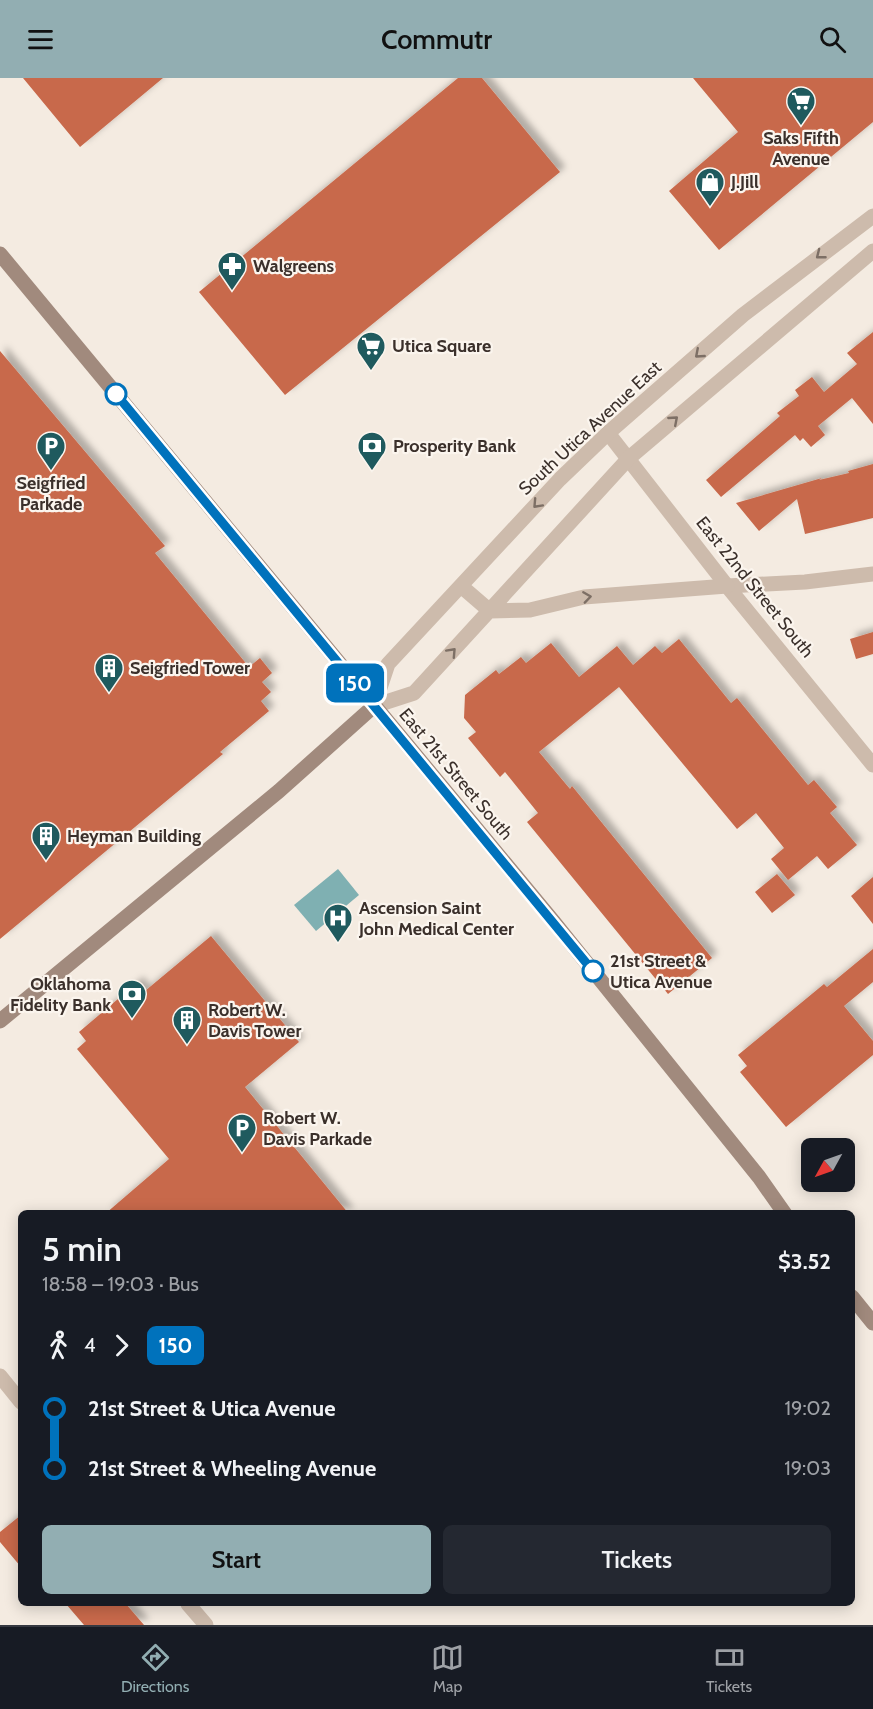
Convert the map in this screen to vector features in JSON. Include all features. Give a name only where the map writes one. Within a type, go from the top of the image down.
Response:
[{"type":"main road","name":"East 21st Street South","points":[[0,254],[553,921],[759,1177],[782,1210]]},
{"type":"main road","name":"South Utica Avenue East","points":[[0,1021],[279,791],[374,706]]},
{"type":"main road","points":[[855,1301],[873,1323]]},
{"type":"street","name":"South Utica Avenue East","points":[[374,706],[388,664],[560,479],[608,433],[743,315],[873,216]]},
{"type":"street","name":"South Utica Avenue East","points":[[374,706],[414,693],[629,458],[873,251]]},
{"type":"street","name":"East 22nd Street South","points":[[608,433],[873,765]]},
{"type":"street","points":[[461,586],[490,611],[530,610],[584,597],[806,582],[873,574]]},
{"type":"street","points":[[0,1376],[18,1398]]},
{"type":"street","points":[[190,1606],[206,1625]]},
{"type":"water","points":[[338,869],[359,895],[316,931],[294,905]]},
{"type":"building","points":[[23,78],[163,78],[80,147]]},
{"type":"building","points":[[458,78],[482,78],[560,172],[285,395],[199,292]]},
{"type":"building","name":"Saks Fifth Avenue","points":[[693,78],[873,78],[873,122],[719,250],[669,191],[738,132]]},
{"type":"building","points":[[873,332],[873,424],[852,398],[818,426],[825,435],[811,447],[803,438],[800,441],[795,435],[721,497],[706,480],[780,416],[777,413],[799,396],[795,390],[812,377],[824,392],[857,364],[847,353]]},
{"type":"building","points":[[0,351],[165,546],[155,553],[249,667],[260,658],[272,673],[262,682],[271,692],[261,701],[269,711],[220,752],[223,754],[0,939]]},
{"type":"building","points":[[873,464],[873,518],[805,534],[797,499],[759,531],[736,503],[822,478],[819,480],[849,473],[848,471]]},
{"type":"building","points":[[873,632],[873,654],[856,659],[850,639]]},
{"type":"building","points":[[679,639],[731,703],[737,698],[808,785],[814,780],[837,807],[830,813],[857,845],[828,869],[817,856],[788,880],[771,859],[784,848],[756,813],[737,829],[619,687],[539,752],[570,789],[572,786],[712,958],[668,994],[527,822],[538,813],[505,772],[500,777],[468,738],[476,732],[464,718],[465,695],[496,670],[499,674],[521,657],[526,663],[551,643],[579,677],[617,646],[633,665],[655,646],[662,653]]},
{"type":"building","points":[[777,874],[795,895],[772,913],[755,892]]},
{"type":"building","points":[[873,877],[873,924],[851,896]]},
{"type":"building","name":"Robert W. Davis Tower","points":[[211,936],[299,1042],[245,1087],[346,1210],[110,1210],[169,1159],[77,1049],[86,1041],[79,1032],[138,982],[145,991]]},
{"type":"building","points":[[873,949],[873,982],[844,1006],[873,1041],[873,1055],[786,1127],[740,1072],[747,1066],[738,1055],[824,984],[827,987]]},
{"type":"building","points":[[18,1517],[18,1563],[0,1542],[0,1532]]},
{"type":"building","points":[[68,1606],[128,1606],[144,1625],[84,1625]]},
{"type":"bus line","name":"150","points":[[116,394],[593,971]]},
{"type":"place","name":"Saks Fifth Avenue","points":[[801,126]]},
{"type":"place","name":"J.Jill","points":[[710,208]]},
{"type":"place","name":"Walgreens","points":[[232,292]]},
{"type":"place","name":"Utica Square","points":[[371,372]]},
{"type":"place","name":"Seigfried Parkade","points":[[51,472]]},
{"type":"place","name":"Prosperity Bank","points":[[372,472]]},
{"type":"place","name":"Seigfried Tower","points":[[109,694]]},
{"type":"place","name":"Heyman Building","points":[[46,862]]},
{"type":"place","name":"Ascension Saint John Medical Center","points":[[338,944]]},
{"type":"place","name":"21st Street & Utica Avenue","points":[[593,971]]},
{"type":"place","name":"Oklahoma Fidelity Bank","points":[[132,1020]]},
{"type":"place","name":"Robert W. Davis Tower","points":[[187,1046]]},
{"type":"place","name":"Robert W. Davis Parkade","points":[[242,1154]]}]
